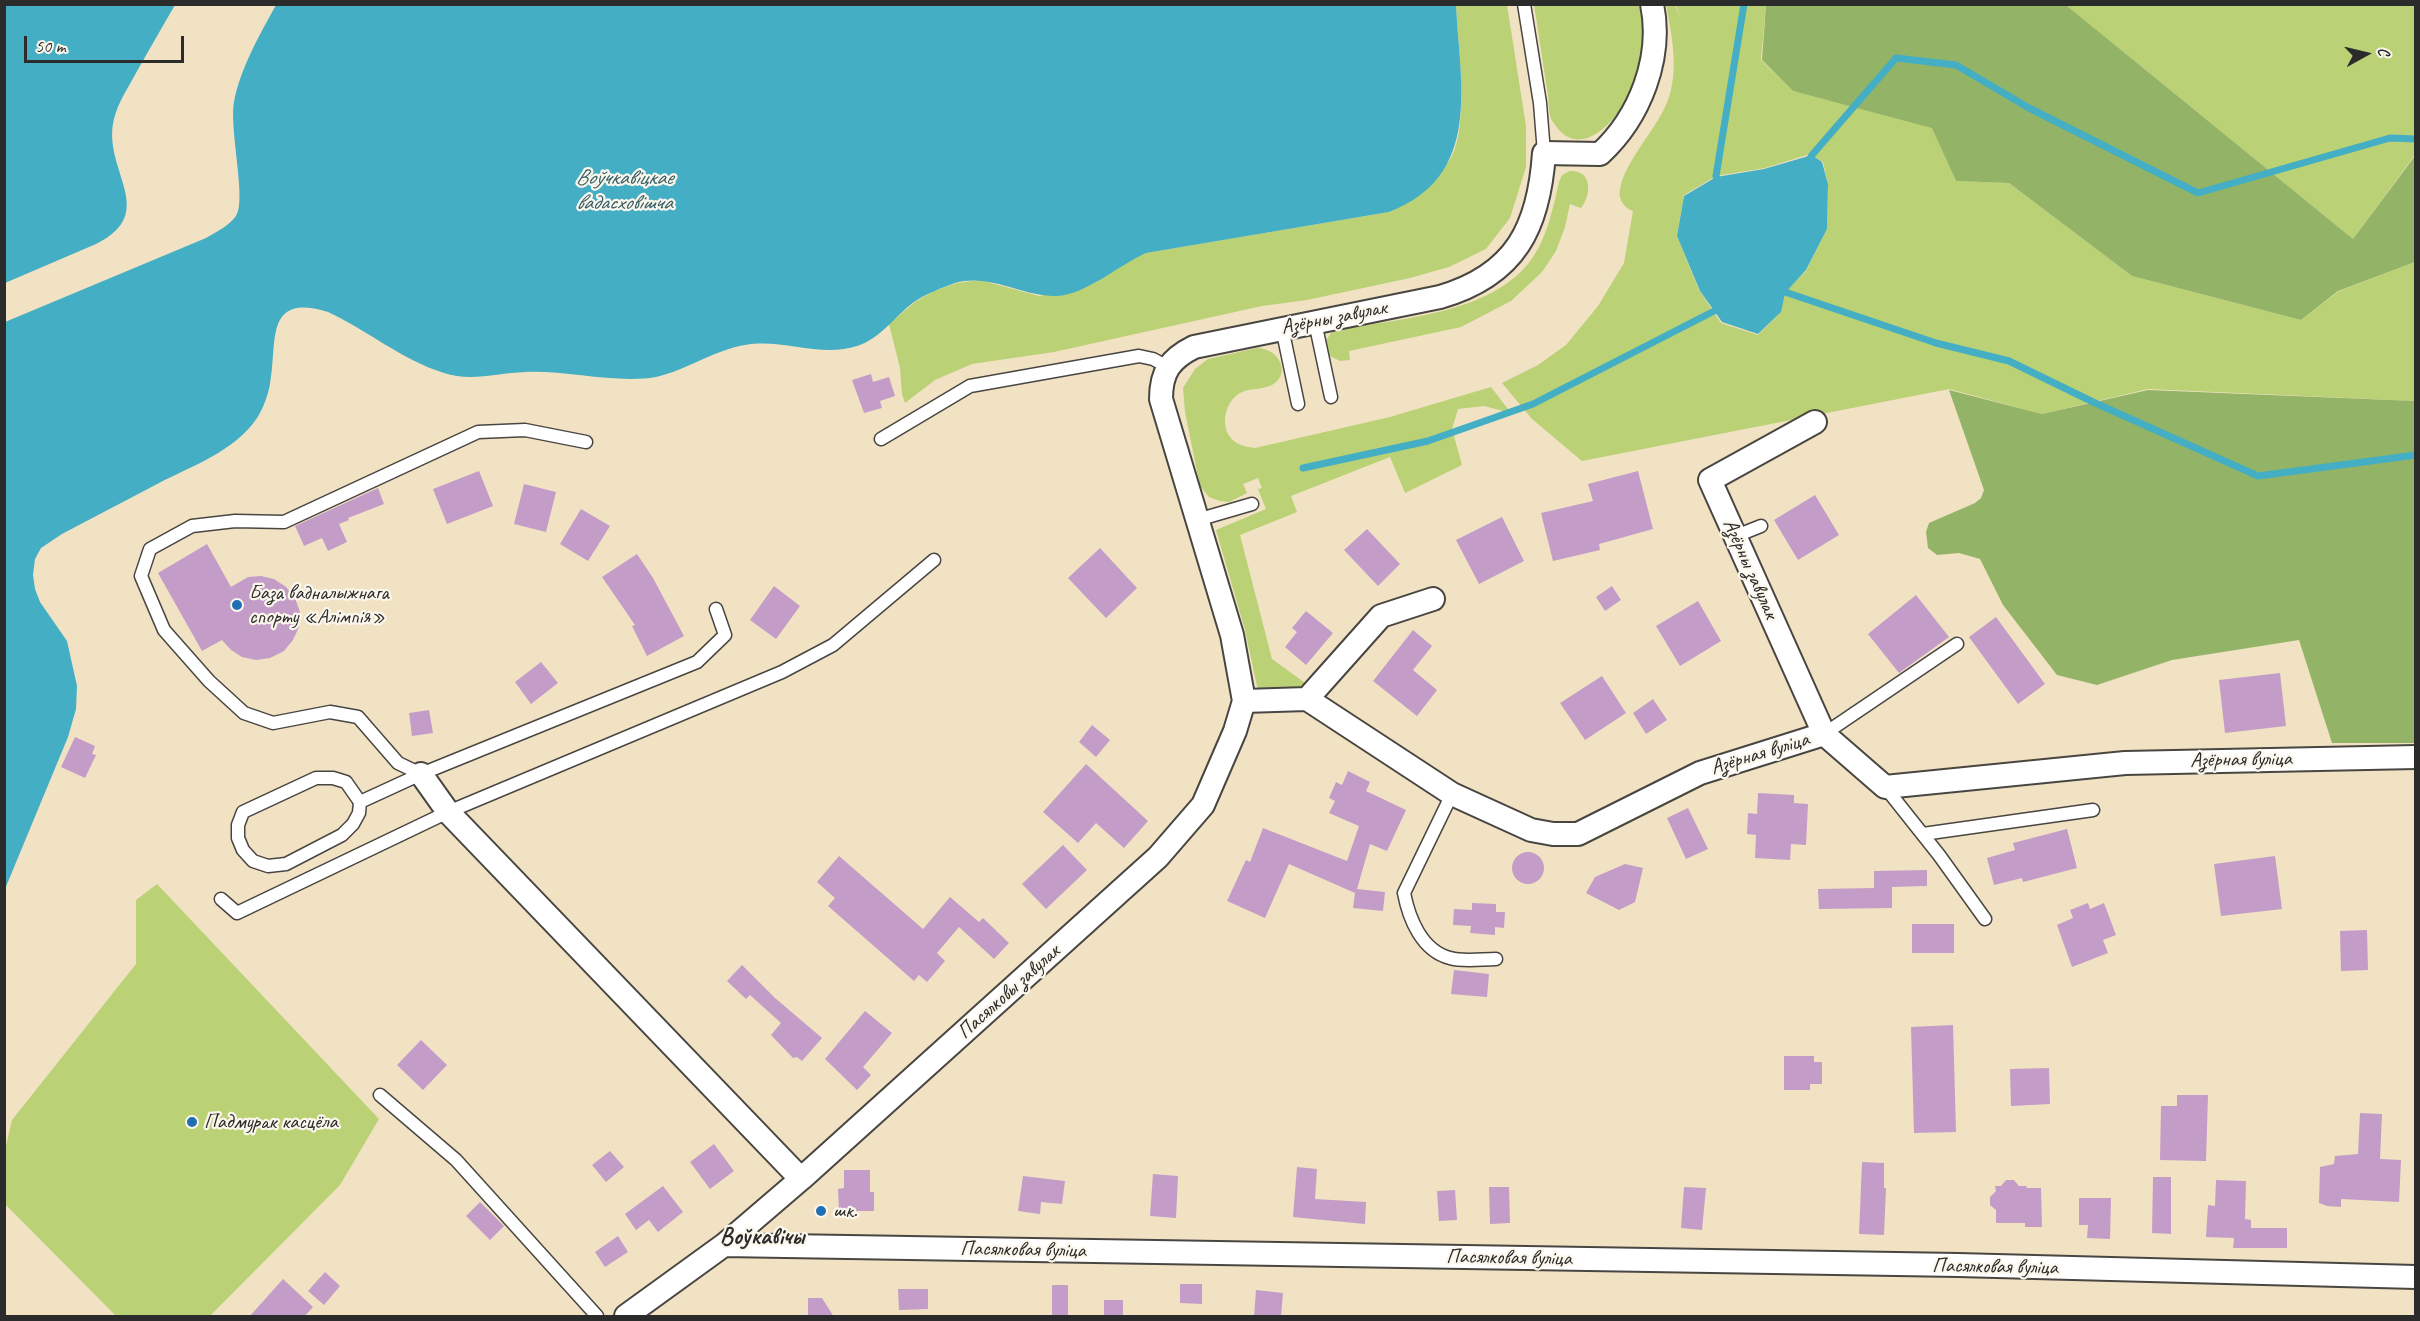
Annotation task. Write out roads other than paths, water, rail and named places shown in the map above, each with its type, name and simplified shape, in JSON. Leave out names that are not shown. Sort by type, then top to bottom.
[{"type":"street","points":[[1544,153],[1600,154],[1615,140],[1635,108],[1651,67],[1655,22],[1652,4]]},
{"type":"street","name":"Азёрны завулак","points":[[1168,367],[1179,355],[1194,347],[1440,297],[1478,283],[1507,259],[1529,230],[1540,194],[1544,153]]},
{"type":"street","points":[[1168,367],[1161,384],[1161,399],[1232,635],[1244,701],[1307,699],[1381,616],[1433,599]]},
{"type":"street","name":"Азёрны завулак","points":[[1815,422],[1710,480],[1824,734]]},
{"type":"street","name":"Азёрная вуліца","points":[[1307,699],[1452,794],[1531,830],[1553,834],[1578,834],[1700,773],[1824,734],[1885,787],[2125,763],[2415,758]]},
{"type":"street","name":"Пасялковы завулак","points":[[724,1245],[801,1179],[1158,858],[1203,805],[1235,731],[1244,701]]},
{"type":"street","points":[[422,774],[448,812],[801,1179]]},
{"type":"street","points":[[626,1317],[724,1245]]},
{"type":"street","name":"Пасялковая вуліца","points":[[724,1245],[1934,1265],[2415,1277]]},
{"type":"lane","points":[[1524,4],[1540,103],[1544,153]]},
{"type":"lane","points":[[1315,322],[1331,397]]},
{"type":"lane","points":[[1282,328],[1298,404]]},
{"type":"lane","points":[[881,439],[970,386],[1139,357],[1153,359],[1168,367]]},
{"type":"lane","points":[[422,774],[398,763],[358,717],[330,712],[273,723],[244,713],[209,681],[164,630],[141,576],[150,549],[192,526],[236,521],[284,522],[478,432],[525,430],[586,442]]},
{"type":"lane","points":[[1197,520],[1252,504]]},
{"type":"lane","points":[[1736,536],[1761,526]]},
{"type":"lane","points":[[221,899],[237,913],[448,812],[782,672],[833,645],[934,560]]},
{"type":"lane","points":[[360,802],[422,774],[697,662],[726,635],[716,609]]},
{"type":"lane","points":[[1824,734],[1957,644]]},
{"type":"lane","points":[[316,778],[333,778],[346,782],[360,802],[359,813],[353,824],[342,835],[286,864],[268,866],[253,861],[243,850],[238,838],[237,825],[243,813],[316,778]]},
{"type":"lane","points":[[1885,787],[1923,834],[1985,919]]},
{"type":"lane","points":[[1452,794],[1404,893],[1407,910],[1424,941],[1437,953],[1452,959],[1497,959]]},
{"type":"lane","points":[[1923,834],[2093,810]]},
{"type":"lane","points":[[380,1095],[456,1160],[597,1317]]},
{"type":"water","points":[[5,4],[175,5],[124,95],[114,119],[112,138],[127,204],[124,218],[115,232],[96,244],[5,283]]},
{"type":"water","name":"Воўчкавіцкае вадасховішча","points":[[276,5],[1456,5],[1461,96],[1459,125],[1453,152],[1440,176],[1419,196],[1389,212],[1146,253],[1079,291],[1057,296],[1031,293],[981,281],[955,283],[914,302],[880,333],[865,343],[843,349],[815,349],[773,344],[745,345],[722,351],[667,374],[641,379],[541,372],[464,377],[444,373],[414,361],[328,312],[307,308],[293,309],[283,315],[278,326],[268,393],[259,414],[248,430],[212,457],[62,534],[41,548],[35,559],[33,575],[40,602],[67,641],[77,686],[76,709],[68,737],[5,889],[5,322],[206,238],[233,220],[239,208],[240,195],[234,102],[246,64]]},
{"type":"water","points":[[1812,155],[1822,162],[1828,184],[1827,229],[1806,270],[1785,293],[1781,312],[1758,334],[1722,322],[1700,291],[1677,236],[1684,196],[1716,177],[1764,169]]},
{"type":"waterway","points":[[1718,186],[1716,176],[1744,4]]},
{"type":"waterway","points":[[1808,162],[1896,58],[1956,65],[2029,108],[2198,193],[2390,138],[2416,139]]},
{"type":"waterway","points":[[1778,294],[1785,292],[1936,343],[2009,361],[2093,402],[2258,476],[2416,455]]},
{"type":"waterway","points":[[1303,468],[1428,441],[1533,404],[1720,308]]},
{"type":"place","name":"База вадналыжнага спорту «Алімпія»","points":[[237,605]]},
{"type":"place","name":"Падмурак касцёла","points":[[192,1122]]},
{"type":"place","name":"шк.","points":[[821,1211]]},
{"type":"district","name":"Воўкавічы","points":[[762,1238]]}]
